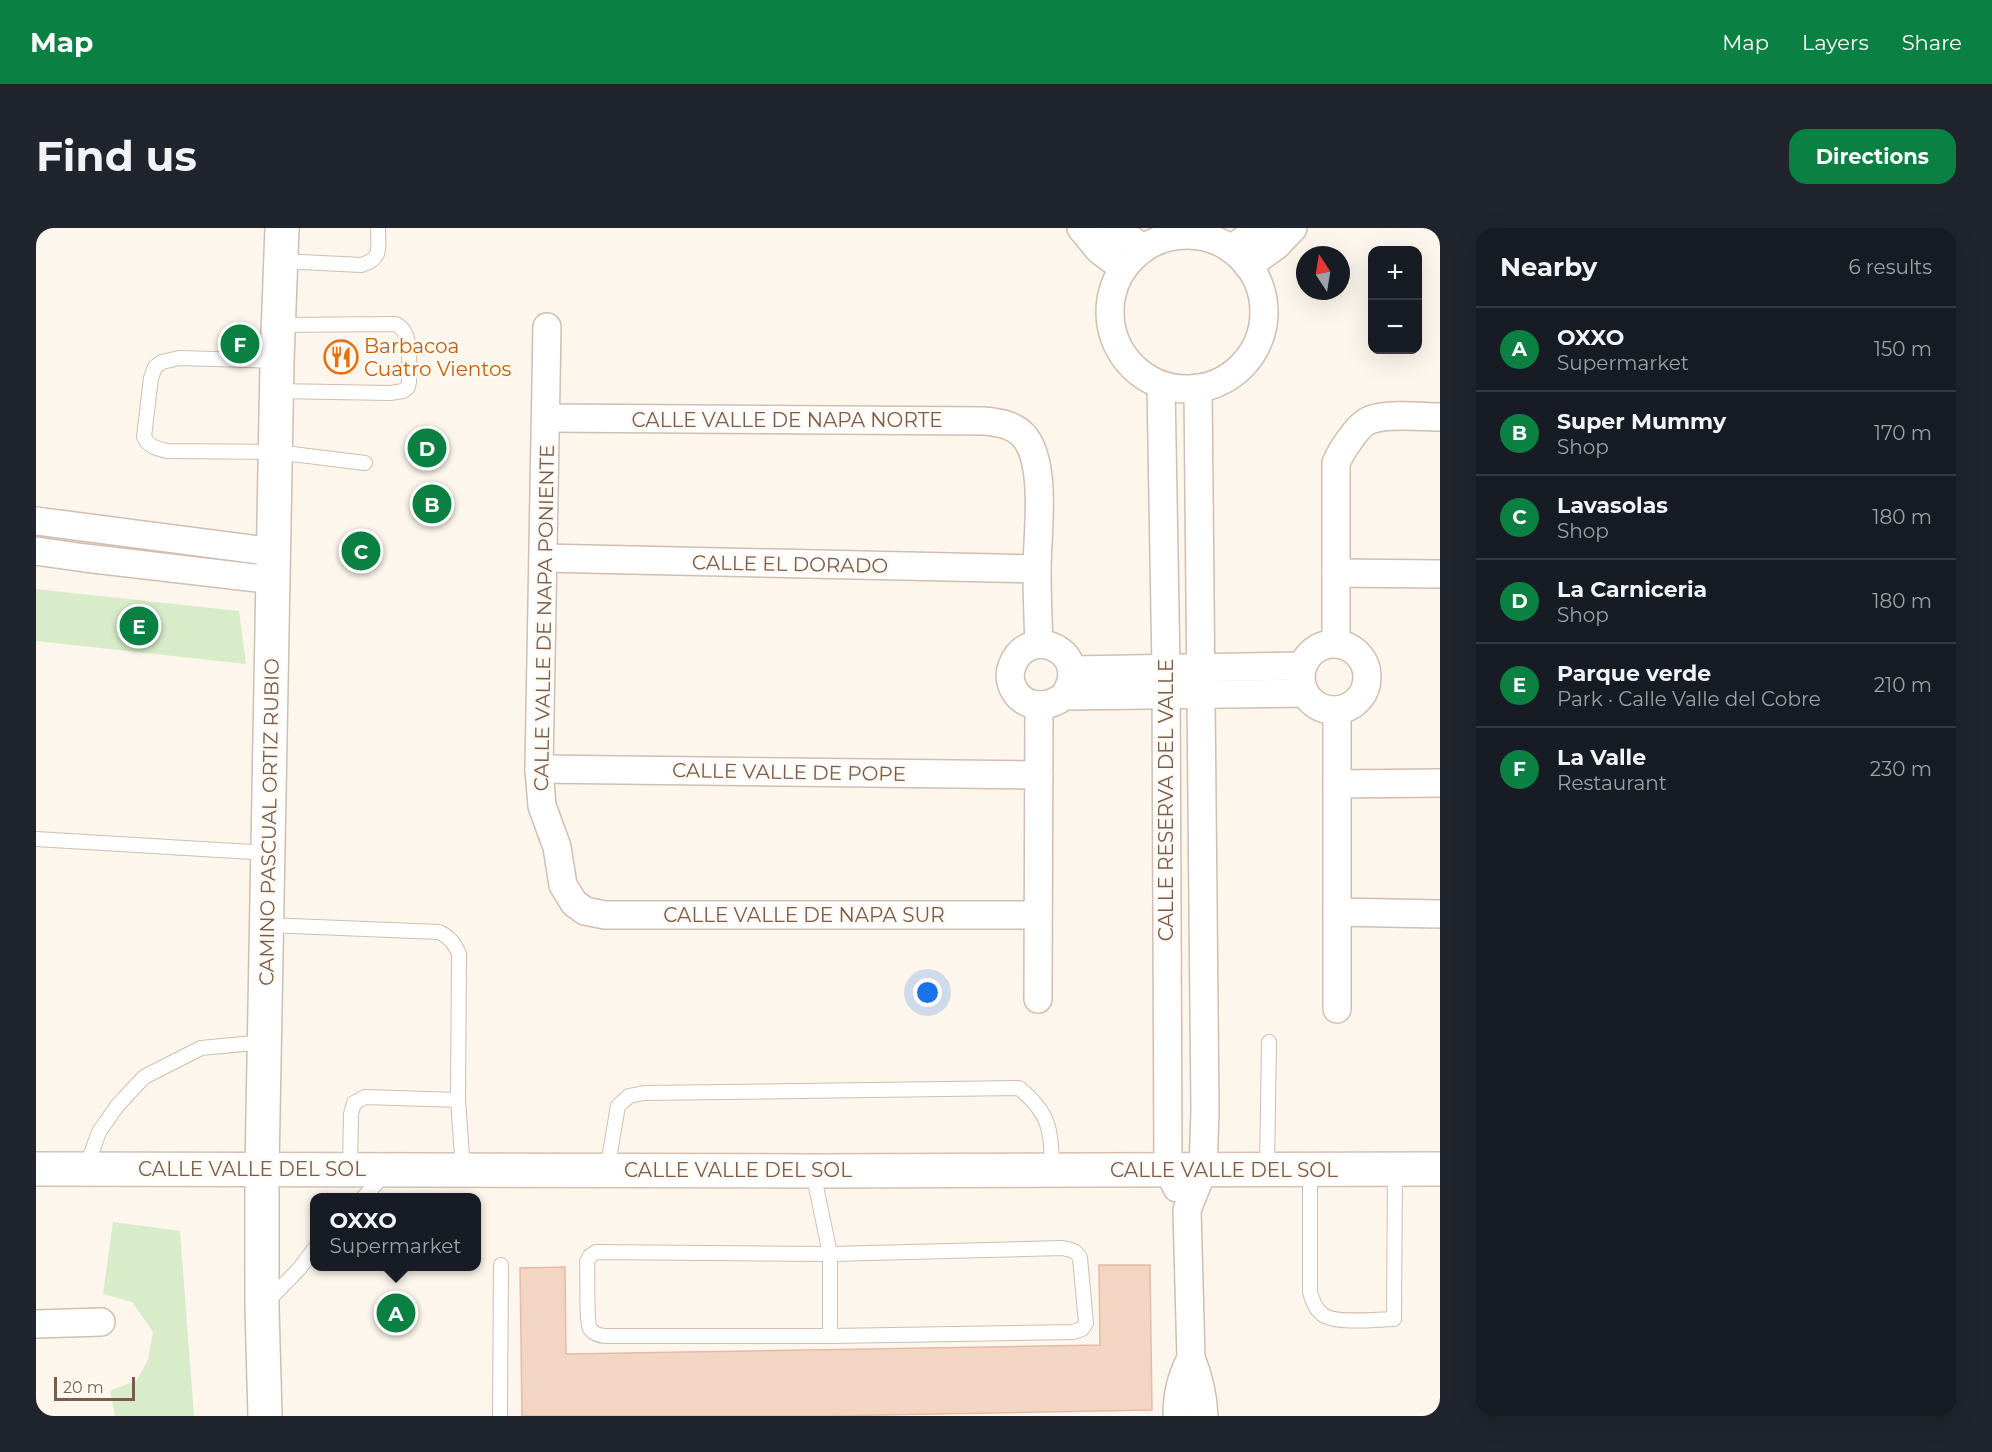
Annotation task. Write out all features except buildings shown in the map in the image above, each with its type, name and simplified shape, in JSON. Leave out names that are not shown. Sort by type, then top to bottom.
[{"type":"main road","name":"CAMINO PASCUAL ORTIZ RUBIO","points":[[265,1416],[261,1308],[262,1169],[277,376],[282,228]]},
{"type":"main road","name":"CALLE VALLE DEL SOL","points":[[36,1169],[262,1169],[356,1183],[389,1169],[813,1171],[1440,1169]]},
{"type":"street","points":[[1081,228],[1099,250],[1123,268]]},
{"type":"street","points":[[1113,228],[1144,248]]},
{"type":"street","points":[[1240,257],[1261,228]]},
{"type":"street","points":[[1240,257],[1277,245],[1293,228]]},
{"type":"street","points":[[1188,235],[1211,239],[1240,257],[1260,287],[1264,311],[1261,335],[1250,356],[1234,373],[1213,385],[1198,388],[1161,386],[1142,375],[1124,358],[1113,335],[1110,310],[1114,286],[1123,268],[1144,248],[1165,238],[1188,235]]},
{"type":"street","name":"CALLE VALLE DE NAPA PONIENTE","points":[[547,327],[539,769],[542,806],[557,847],[563,885],[574,903]]},
{"type":"street","name":"CALLE RESERVA DEL VALLE","points":[[1161,386],[1166,668],[1168,1170],[1187,1210]]},
{"type":"street","name":"CALLE RESERVA DEL VALLE","points":[[1198,388],[1205,1111],[1203,1170],[1187,1210],[1191,1358],[1201,1385],[1204,1416]]},
{"type":"street","points":[[1336,644],[1336,463],[1340,454],[1365,422],[1379,417],[1440,417]]},
{"type":"street","name":"CALLE VALLE DE NAPA NORTE","points":[[546,418],[985,421],[1007,424],[1023,435],[1034,457],[1039,485],[1037,569]]},
{"type":"street","points":[[36,521],[160,537],[273,566]]},
{"type":"street","points":[[85,558],[87,527]]},
{"type":"street","points":[[159,566],[160,537]]},
{"type":"street","points":[[36,550],[159,566],[273,566]]},
{"type":"street","name":"CALLE EL DORADO","points":[[543,558],[1037,569]]},
{"type":"street","points":[[1037,569],[1039,644]]},
{"type":"street","points":[[1336,573],[1440,574]]},
{"type":"street","points":[[1039,644],[1048,645],[1064,654],[1072,670],[1072,680],[1064,696],[1057,702],[1039,705],[1029,704],[1020,698],[1011,680],[1011,670],[1020,652],[1039,644]]},
{"type":"street","points":[[1336,644],[1347,646],[1356,652],[1367,671],[1367,682],[1356,702],[1336,710],[1316,705],[1305,693],[1301,681],[1303,666],[1314,650],[1324,645],[1336,644]]},
{"type":"street","points":[[1072,670],[1303,666]]},
{"type":"street","points":[[1064,696],[1305,693]]},
{"type":"street","points":[[1038,999],[1039,705]]},
{"type":"street","points":[[1336,710],[1337,1009]]},
{"type":"street","name":"CALLE VALLE DE POPE","points":[[539,769],[1039,775]]},
{"type":"street","points":[[1336,784],[1440,783]]},
{"type":"street","name":"CALLE VALLE DE NAPA SUR","points":[[574,903],[585,911],[605,915],[1038,915]]},
{"type":"street","points":[[1337,912],[1440,914]]},
{"type":"street","points":[[36,1324],[102,1322]]},
{"type":"street","name":"CALLE RESERVA DEL VALLE","points":[[1177,1416],[1177,1394],[1182,1375],[1191,1358]]},
{"type":"lane","points":[[281,261],[361,265],[370,262],[378,253],[378,228]]},
{"type":"lane","points":[[279,325],[396,324],[402,327],[407,335],[408,387],[403,391],[390,393],[179,358],[162,362],[155,367],[151,378],[144,437],[147,443],[167,451],[276,452],[365,464]]},
{"type":"lane","points":[[36,839],[268,853]]},
{"type":"lane","points":[[267,925],[439,932],[449,936],[459,954],[458,1100],[463,1170]]},
{"type":"lane","points":[[86,1168],[99,1132],[117,1106],[144,1077],[201,1048],[265,1042]]},
{"type":"lane","points":[[1267,1170],[1269,1042]]},
{"type":"lane","points":[[607,1170],[618,1106],[629,1096],[645,1093],[1019,1088],[1035,1102],[1050,1132],[1052,1170]]},
{"type":"lane","points":[[356,1183],[351,1114],[354,1103],[365,1097],[458,1100]]},
{"type":"lane","points":[[1310,1169],[1310,1292],[1315,1308],[1326,1317],[1341,1319],[1394,1319],[1395,1170]]},
{"type":"lane","points":[[813,1171],[830,1254],[830,1336]]},
{"type":"lane","points":[[1062,1248],[1072,1250],[1080,1258],[1086,1323],[1082,1329],[1072,1332],[830,1336],[600,1336],[590,1328],[588,1323],[587,1262],[596,1252],[608,1251],[830,1254],[1062,1248]]},
{"type":"lane","points":[[261,1308],[310,1255]]},
{"type":"lane","points":[[500,1416],[501,1265]]},
{"type":"green space","points":[[36,589],[239,611],[246,664],[36,641]]},
{"type":"green space","points":[[113,1222],[180,1231],[194,1416],[115,1416],[110,1391],[137,1380],[148,1360],[153,1332],[132,1302],[103,1294]]},
{"type":"place","name":"La Valle","points":[[240,344]]},
{"type":"place","name":"Barbacoa Cuatro Vientos","points":[[341,357]]},
{"type":"place","name":"La Carniceria","points":[[427,448]]},
{"type":"place","name":"Super Mummy","points":[[432,504]]},
{"type":"place","name":"Lavasolas","points":[[361,551]]},
{"type":"place","name":"Parque verde","points":[[139,626]]},
{"type":"place","name":"OXXO","points":[[396,1313]]}]
